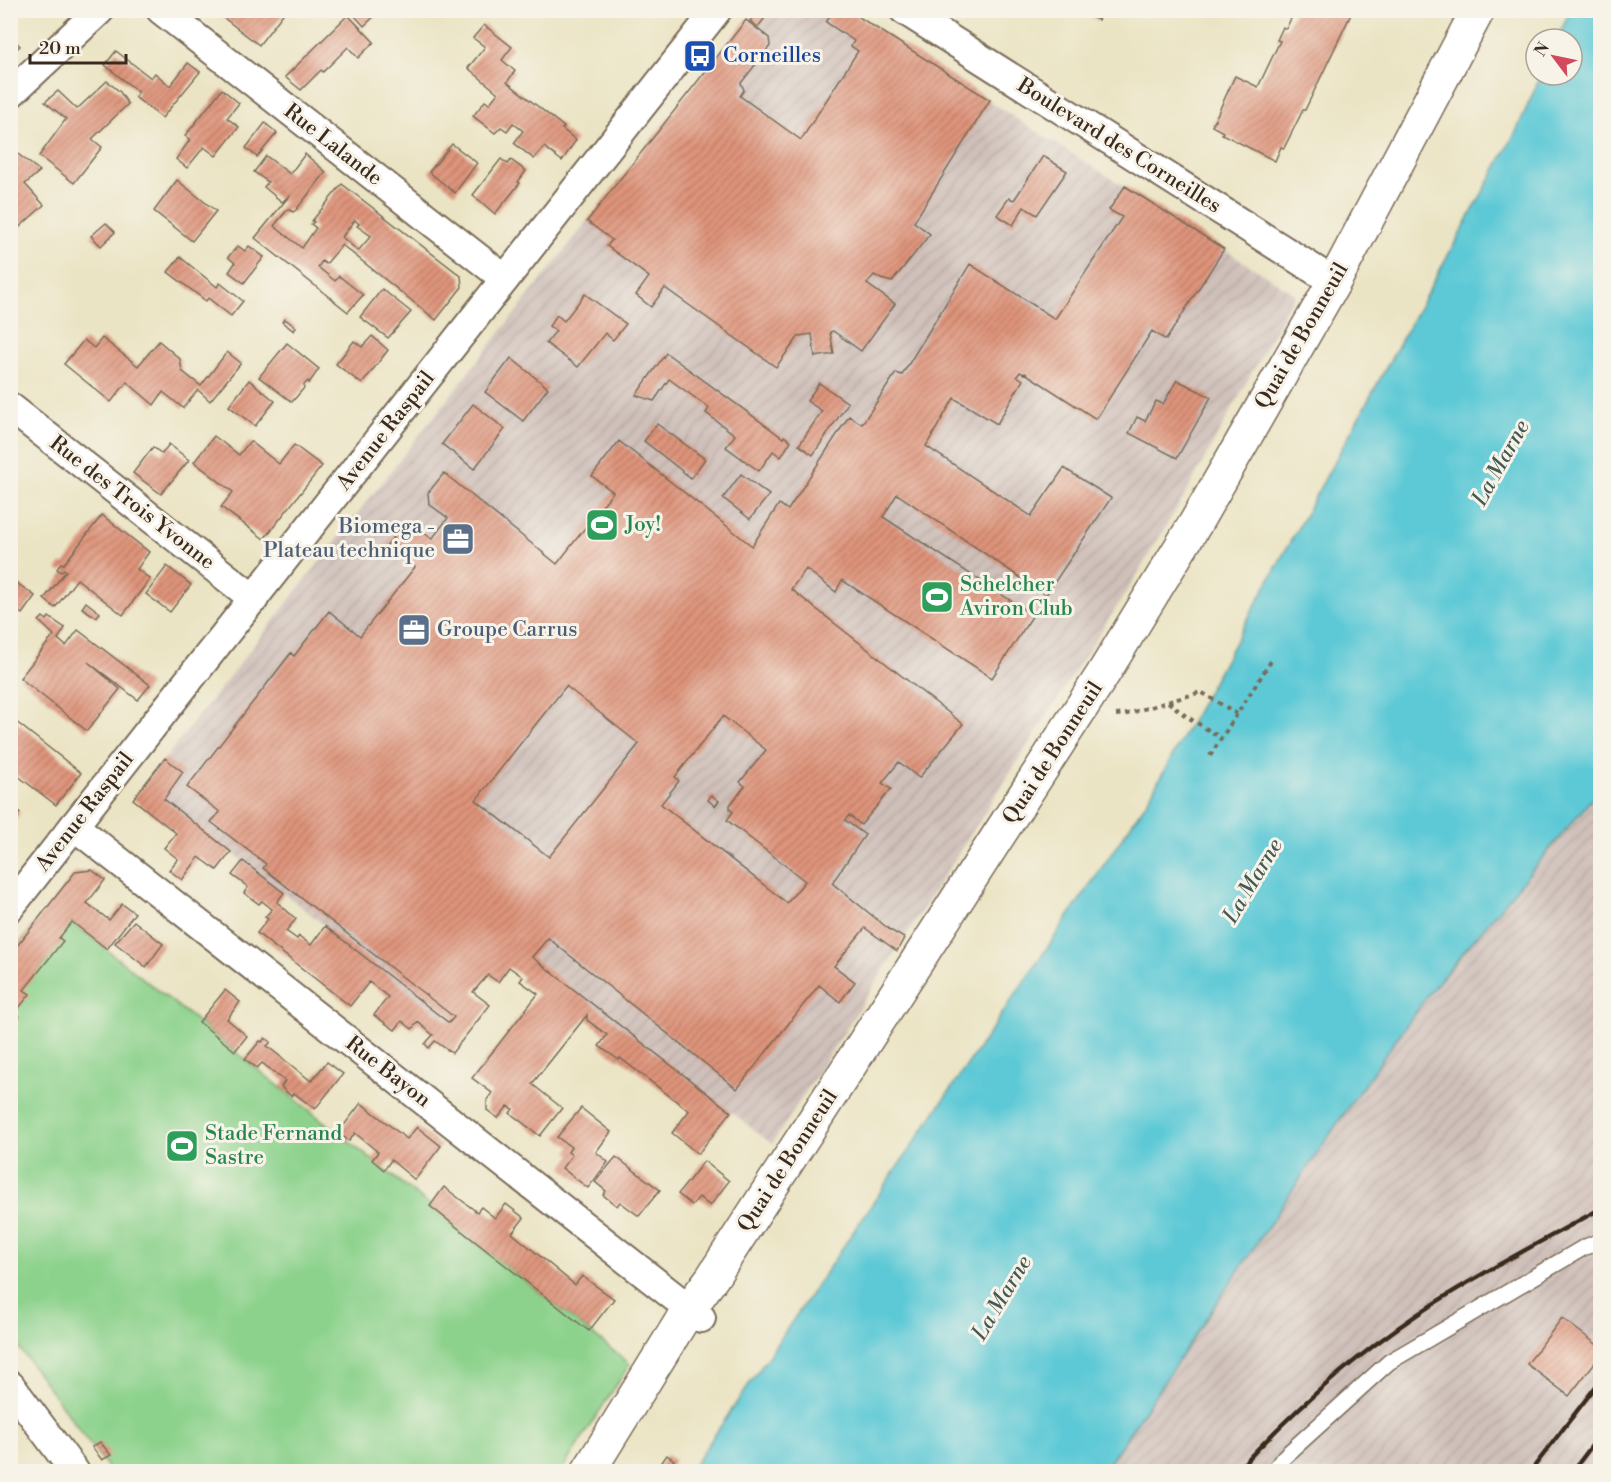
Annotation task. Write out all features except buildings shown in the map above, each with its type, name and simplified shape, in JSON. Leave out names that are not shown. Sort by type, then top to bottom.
[{"type":"street","points":[[10,94],[100,10]]},
{"type":"street","name":"Rue Lalande","points":[[161,10],[506,279]]},
{"type":"street","name":"Avenue Raspail","points":[[10,908],[717,10]]},
{"type":"street","name":"Boulevard des Corneilles","points":[[904,10],[1334,282]]},
{"type":"street","name":"Quai de Bonneuil","points":[[588,1472],[695,1313],[712,1278],[1103,675],[1195,525],[1334,282],[1478,10]]},
{"type":"street","name":"Rue des Trois Yvonne","points":[[10,407],[254,599]]},
{"type":"street","name":"Rue Bayon","points":[[74,826],[695,1313]]},
{"type":"street","points":[[10,1385],[75,1472]]},
{"type":"lane","points":[[1273,1472],[1284,1457],[1389,1362],[1600,1240]]},
{"type":"path","points":[[1210,756],[1273,658]]},
{"type":"path","points":[[1110,715],[1126,714],[1201,692],[1237,714]]},
{"type":"path","points":[[1168,702],[1185,716],[1221,738]]},
{"type":"shaded area","points":[[753,11],[845,11],[1295,294],[1183,498],[1128,589],[772,1144],[513,942],[449,1023],[145,784]]},
{"type":"shaded area","points":[[1600,789],[1600,1471],[1104,1472],[1351,1103],[1430,992]]},
{"type":"green space","name":"Stade Fernand Sastre","points":[[50,905],[630,1364],[561,1471],[110,1471],[11,1337],[10,955]]},
{"type":"water","name":"La Marne","points":[[1570,11],[1600,11],[1600,789],[1430,992],[1351,1103],[1104,1471],[690,1471],[1148,800],[1516,132],[1536,87],[1584,87],[1584,27],[1563,27]]},
{"type":"railway","points":[[1236,1472],[1322,1387],[1393,1331],[1462,1286],[1600,1209]]},
{"type":"railway","points":[[1530,1472],[1600,1381]]},
{"type":"railway","points":[[1572,1472],[1600,1435]]},
{"type":"place","name":"Corneilles","points":[[700,56]]},
{"type":"place","name":"Joy!","points":[[602,525]]},
{"type":"place","name":"Biomega - Plateau technique","points":[[458,539]]},
{"type":"place","name":"Schelcher Aviron Club","points":[[937,597]]},
{"type":"place","name":"Groupe Carrus","points":[[414,630]]},
{"type":"place","name":"Stade Fernand Sastre","points":[[182,1146]]}]
